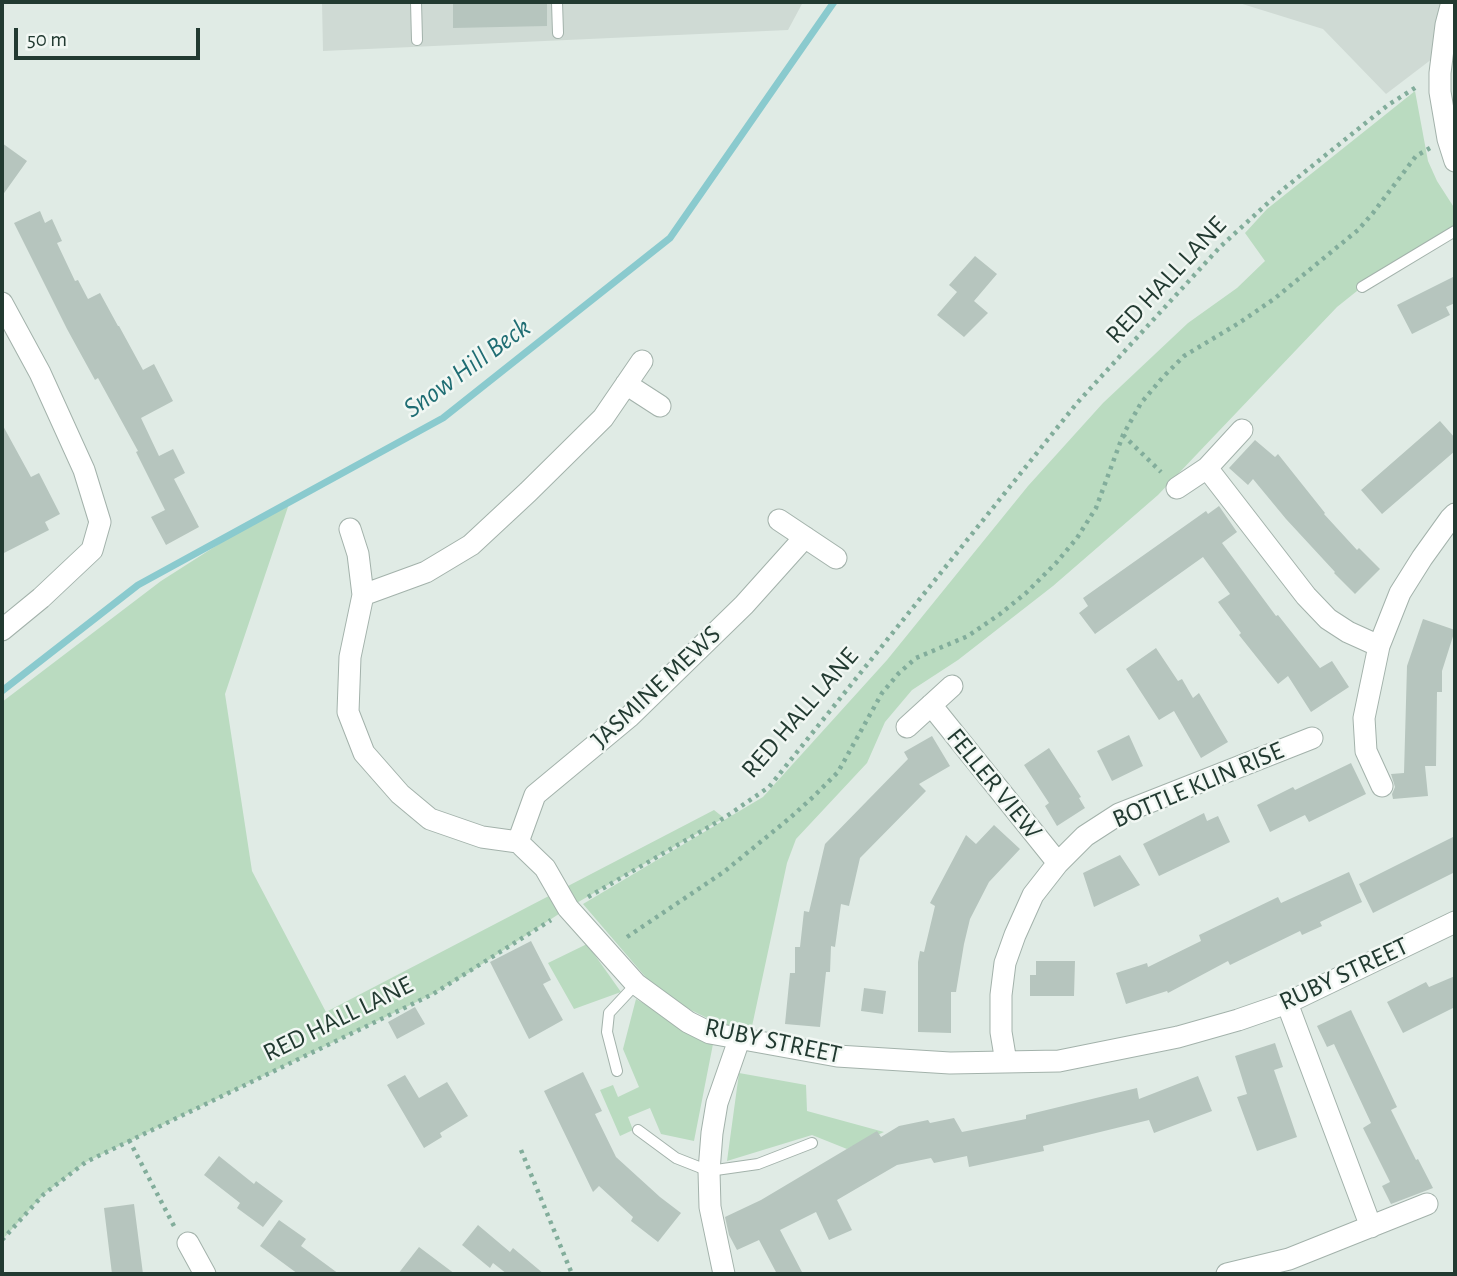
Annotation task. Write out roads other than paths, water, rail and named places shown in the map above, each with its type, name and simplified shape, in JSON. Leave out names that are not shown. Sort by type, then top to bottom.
[{"type":"street","points":[[1452,2],[1446,25],[1440,92],[1448,139],[1455,161]]},
{"type":"street","points":[[2,303],[40,373],[84,470],[100,522],[93,550],[41,598],[2,629]]},
{"type":"street","points":[[363,595],[426,572],[471,545],[603,418],[642,360]]},
{"type":"street","points":[[626,384],[660,405]]},
{"type":"street","points":[[1177,488],[1207,468],[1242,430]]},
{"type":"street","points":[[1207,468],[1306,596],[1328,619],[1348,632],[1379,646]]},
{"type":"street","points":[[1382,786],[1366,751],[1364,718],[1379,646],[1400,593],[1455,514]]},
{"type":"street","points":[[779,520],[836,558]]},
{"type":"street","points":[[350,529],[358,554],[363,595],[350,657],[348,712],[364,753],[400,794],[430,820],[482,837],[518,842]]},
{"type":"street","name":"JASMINE MEWS","points":[[518,842],[535,795],[629,717],[744,605],[805,537]]},
{"type":"street","name":"FELLER VIEW","points":[[907,727],[952,686]]},
{"type":"street","name":"FELLER VIEW","points":[[931,705],[1058,863]]},
{"type":"street","name":"BOTTLE KLIN RISE","points":[[1006,1062],[1001,1032],[1001,995],[1005,964],[1033,895],[1058,863],[1085,836],[1119,814],[1312,738]]},
{"type":"street","name":"RUBY STREET","points":[[518,842],[544,868],[568,908],[636,984],[688,1022],[710,1033],[739,1040],[837,1056],[950,1063],[1059,1060],[1166,1039],[1238,1020],[1287,1003],[1455,922]]},
{"type":"street","points":[[1287,1003],[1371,1227]]},
{"type":"street","points":[[724,1274],[710,1207],[709,1171],[717,1103],[739,1040]]},
{"type":"street","points":[[1227,1274],[1289,1259],[1427,1204]]},
{"type":"street","points":[[188,1243],[205,1274]]},
{"type":"lane","points":[[416,2],[417,40]]},
{"type":"lane","points":[[557,2],[558,33]]},
{"type":"lane","points":[[1362,286],[1455,231]]},
{"type":"lane","points":[[617,1071],[607,1032],[609,1013],[636,984]]},
{"type":"lane","points":[[638,1130],[676,1158],[709,1171],[758,1164],[812,1143]]},
{"type":"waterway","name":"Snow Hill Beck","points":[[2,691],[138,585],[443,418],[670,238],[834,2]]}]
